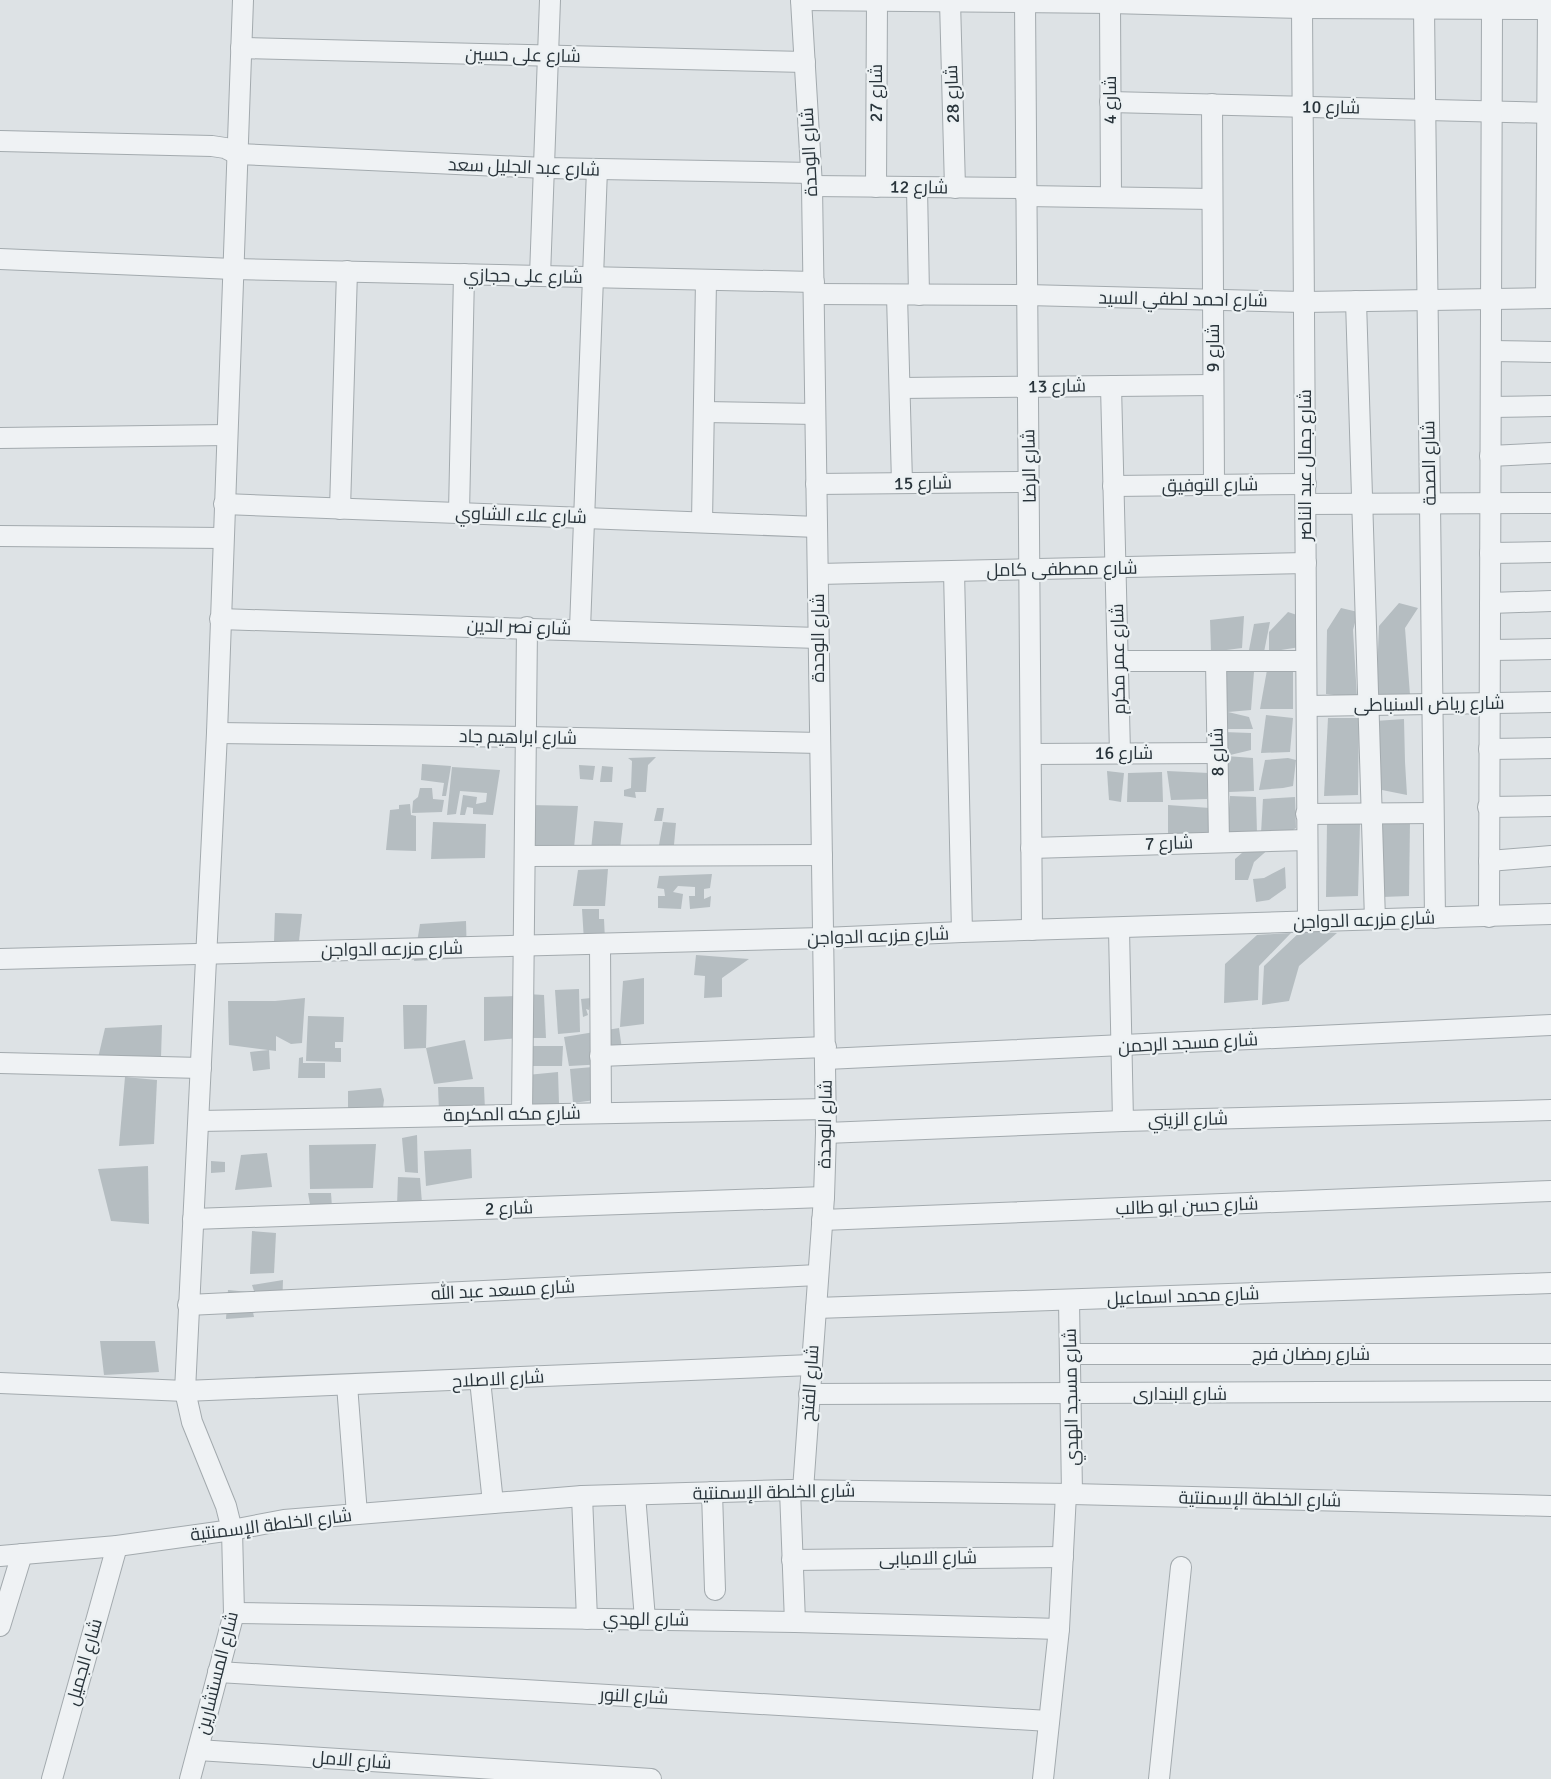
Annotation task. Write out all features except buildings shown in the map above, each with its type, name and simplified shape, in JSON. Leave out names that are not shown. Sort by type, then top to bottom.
[{"type":"street","name":"شارع المستشارين","points":[[190,1779],[234,1613],[232,1530],[226,1506],[192,1422],[185,1391],[217,734],[243,0]]},
{"type":"street","points":[[540,276],[550,0]]},
{"type":"street","points":[[801,0],[1110,3],[1302,8],[1550,9],[1549,298]]},
{"type":"street","name":"شارع الوحدة","points":[[801,0],[811,179],[814,288],[826,1053],[824,1197],[818,1275]]},
{"type":"street","name":"شارع 27","points":[[876,187],[877,0]]},
{"type":"street","name":"شارع 28","points":[[950,1],[955,188]]},
{"type":"street","name":"شارع الرضا","points":[[1025,2],[1032,930]]},
{"type":"street","name":"شارع 4","points":[[1110,3],[1111,197]]},
{"type":"street","name":"شارع جمال عبد الناصر","points":[[1302,8],[1308,922]]},
{"type":"street","name":"شارع الصحة","points":[[1424,9],[1435,918]]},
{"type":"street","points":[[1489,917],[1492,9]]},
{"type":"street","name":"شارع على حسين","points":[[241,48],[805,62]]},
{"type":"street","name":"شارع 10","points":[[1110,102],[1550,113]]},
{"type":"street","name":"شارع 9","points":[[1212,104],[1214,484]]},
{"type":"street","name":"شارع عبد الجليل سعد","points":[[0,141],[212,146],[225,148],[237,154],[811,179]]},
{"type":"street","points":[[580,629],[597,170]]},
{"type":"street","name":"شارع 12","points":[[811,179],[876,187],[955,188],[1111,197],[1212,199]]},
{"type":"street","points":[[916,187],[919,295]]},
{"type":"street","name":"شارع على حجازي","points":[[0,259],[233,269],[706,280],[814,288]]},
{"type":"street","points":[[340,509],[347,272]]},
{"type":"street","points":[[459,513],[464,274]]},
{"type":"street","points":[[702,522],[706,280]]},
{"type":"street","name":"شارع احمد لطفي السيد","points":[[814,288],[897,295],[1027,295],[1304,302],[1549,298]]},
{"type":"street","points":[[897,295],[902,483]]},
{"type":"street","points":[[1356,301],[1375,920]]},
{"type":"street","points":[[1491,351],[1551,352]]},
{"type":"street","name":"شارع 13","points":[[900,388],[1213,385]]},
{"type":"street","name":"شارع عمر مكرم","points":[[1111,386],[1120,753]]},
{"type":"street","points":[[1491,407],[1551,406]]},
{"type":"street","points":[[704,412],[815,414]]},
{"type":"street","points":[[0,438],[227,435]]},
{"type":"street","points":[[1490,456],[1551,453]]},
{"type":"street","name":"شارع 15","points":[[816,484],[1029,482]]},
{"type":"street","name":"شارع التوفيق","points":[[1113,486],[1306,484]]},
{"type":"street","points":[[1306,504],[1551,503]]},
{"type":"street","name":"شارع علاء الشاوي","points":[[224,504],[817,527]]},
{"type":"street","points":[[0,536],[223,538]]},
{"type":"street","points":[[1490,554],[1551,552]]},
{"type":"street","name":"شارع مصطفى كامل","points":[[818,574],[1306,563]]},
{"type":"street","points":[[954,571],[962,932]]},
{"type":"street","points":[[1490,603],[1551,601]]},
{"type":"street","name":"شارع نصر الدين","points":[[220,619],[818,638]]},
{"type":"street","points":[[522,1114],[527,627]]},
{"type":"street","points":[[1490,650],[1551,649]]},
{"type":"street","name":"شارع 8","points":[[1216,661],[1219,842]]},
{"type":"street","points":[[1118,662],[1306,661]]},
{"type":"street","name":"شارع رياض السنباطى","points":[[1306,706],[1551,702]]},
{"type":"street","name":"شارع ابراهيم جاد","points":[[217,734],[820,743]]},
{"type":"street","points":[[1489,749],[1551,748]]},
{"type":"street","name":"شارع 16","points":[[1031,754],[1218,753]]},
{"type":"street","points":[[1488,807],[1551,806]]},
{"type":"street","points":[[1306,814],[1433,813]]},
{"type":"street","name":"شارع 7","points":[[1031,848],[1306,840]]},
{"type":"street","points":[[525,856],[822,855]]},
{"type":"street","points":[[1489,861],[1551,856]]},
{"type":"street","name":"شارع مزرعه الدواجن","points":[[0,959],[600,945],[1551,914]]},
{"type":"street","points":[[1119,929],[1123,1120]]},
{"type":"street","points":[[600,945],[601,1112]]},
{"type":"street","name":"شارع مسجد الرحمن","points":[[600,1056],[1121,1046],[1551,1025]]},
{"type":"street","points":[[0,1063],[201,1068]]},
{"type":"street","name":"شارع مكه المكرمة","points":[[199,1121],[826,1109]]},
{"type":"street","name":"شارع الزيني","points":[[826,1132],[1123,1120],[1551,1110]]},
{"type":"street","name":"شارع حسن ابو طالب","points":[[822,1220],[1551,1191]]},
{"type":"street","name":"شارع 2","points":[[193,1219],[824,1197]]},
{"type":"street","name":"شارع مسعد عبد الله","points":[[188,1305],[818,1275]]},
{"type":"street","name":"شارع الفتح","points":[[795,1622],[792,1560],[796,1490],[809,1394],[818,1275]]},
{"type":"street","name":"شارع محمد اسماعيل","points":[[816,1308],[1551,1283]]},
{"type":"street","name":"شارع مسجد الهدي","points":[[1069,1300],[1071,1394],[1069,1494]]},
{"type":"street","name":"شارع رمضان فرج","points":[[1070,1354],[1551,1354]]},
{"type":"street","name":"شارع الاصلاح","points":[[0,1383],[185,1391],[811,1365]]},
{"type":"street","points":[[480,1380],[493,1503]]},
{"type":"street","points":[[348,1386],[357,1514]]},
{"type":"street","name":"شارع البندارى","points":[[809,1394],[1551,1391]]},
{"type":"street","name":"شارع الخلطة الإسمنتية","points":[[0,1556],[117,1545],[232,1530],[284,1520],[582,1496],[796,1490],[1551,1506]]},
{"type":"street","points":[[712,1492],[715,1590]]},
{"type":"street","points":[[1043,1779],[1059,1629],[1069,1494]]},
{"type":"street","points":[[635,1495],[645,1619]]},
{"type":"street","points":[[582,1496],[587,1618]]},
{"type":"street","name":"شارع الجميل","points":[[52,1779],[117,1545]]},
{"type":"street","points":[[0,1626],[22,1554]]},
{"type":"street","name":"شارع الامبابى","points":[[792,1560],[1063,1557]]},
{"type":"street","points":[[1158,1779],[1181,1567]]},
{"type":"street","name":"شارع الهدي","points":[[234,1613],[645,1619],[1059,1629]]},
{"type":"street","name":"شارع النور","points":[[218,1672],[1049,1721]]},
{"type":"street","name":"شارع الامل","points":[[198,1750],[651,1779]]}]
